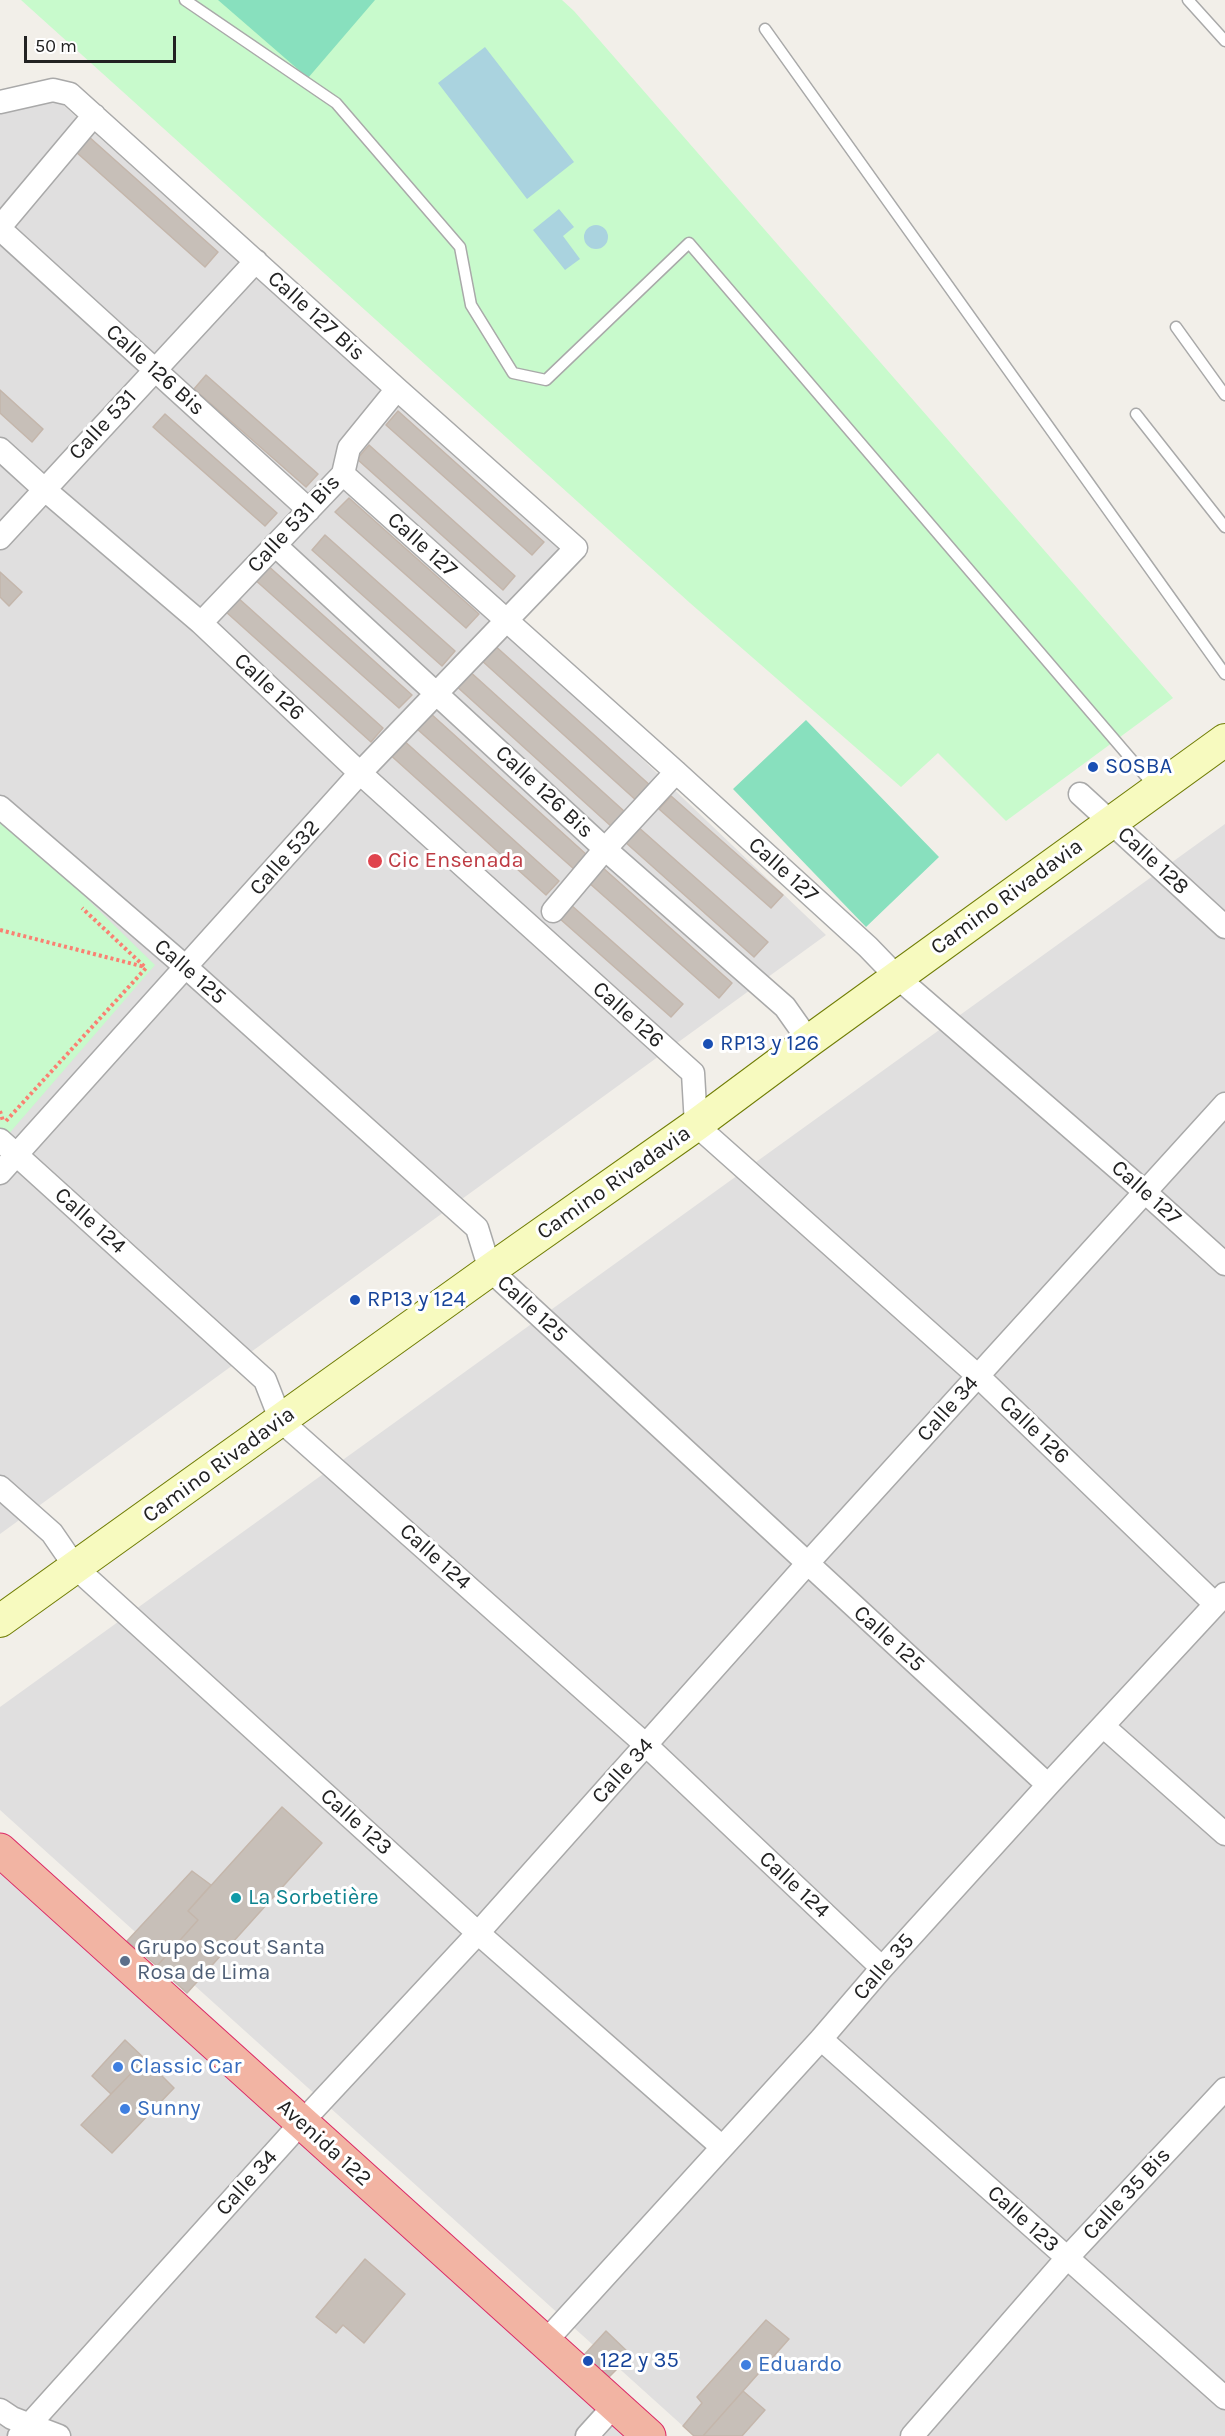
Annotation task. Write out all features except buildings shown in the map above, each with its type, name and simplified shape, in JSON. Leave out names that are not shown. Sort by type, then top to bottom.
[{"type":"highway","name":"Avenida 122","points":[[0,1850],[649,2436]]},
{"type":"main road","name":"Camino Rivadavia","points":[[0,1621],[696,1125],[1225,740]]},
{"type":"street","name":"Calle 127 Bis","points":[[0,102],[53,90],[70,94],[396,389],[576,548]]},
{"type":"street","points":[[0,228],[94,115]]},
{"type":"street","name":"Calle 126 Bis","points":[[0,228],[309,510]]},
{"type":"street","name":"Calle 531","points":[[0,538],[256,261]]},
{"type":"street","name":"Calle 531 Bis","points":[[201,623],[343,474],[349,448],[396,389]]},
{"type":"street","name":"Calle 126","points":[[0,448],[44,489],[201,623],[360,773],[693,1073],[696,1125],[978,1376],[1220,1599]]},
{"type":"street","name":"Calle 127","points":[[343,474],[676,772],[868,947],[897,977],[1225,1264]]},
{"type":"street","name":"Calle 126 Bis","points":[[275,545],[605,849],[785,1007],[809,1041]]},
{"type":"street","name":"Calle 532","points":[[0,1173],[187,968],[360,773],[576,548]]},
{"type":"street","points":[[552,911],[676,772]]},
{"type":"street","name":"Calle 128","points":[[1080,795],[1225,927]]},
{"type":"street","name":"Calle 125","points":[[0,807],[187,968],[477,1228],[490,1270],[1048,1785]]},
{"type":"street","name":"Calle 34","points":[[24,2430],[302,2122],[478,1934],[807,1564],[1225,1104]]},
{"type":"street","name":"Calle 124","points":[[0,1140],[266,1380],[281,1421],[646,1745],[882,1968]]},
{"type":"street","name":"Calle 123","points":[[0,1487],[52,1533],[76,1568],[478,1934],[722,2147]]},
{"type":"street","name":"Calle 35","points":[[545,2342],[1048,1785],[1220,1599]]},
{"type":"street","points":[[1103,1726],[1225,1834]]},
{"type":"street","name":"Calle 123","points":[[821,2039],[1225,2398]]},
{"type":"street","name":"Calle 35 Bis","points":[[912,2436],[1067,2258],[1225,2089]]},
{"type":"street","points":[[587,2436],[615,2405]]},
{"type":"street","points":[[0,2410],[24,2430],[59,2436]]},
{"type":"lane","points":[[185,0],[336,103],[460,247],[471,305],[513,373],[546,380],[689,243],[1157,789]]},
{"type":"lane","points":[[1188,0],[1225,41]]},
{"type":"lane","points":[[765,29],[1225,674]]},
{"type":"lane","points":[[1176,327],[1225,395]]},
{"type":"lane","points":[[1136,414],[1225,527]]},
{"type":"path","points":[[79,906],[146,968]]},
{"type":"path","points":[[0,930],[146,968]]},
{"type":"path","points":[[0,1120],[4,1123],[146,968],[155,965],[187,968]]},
{"type":"shaded area","points":[[53,96],[561,550],[497,620],[826,935],[0,1534],[0,108]]},
{"type":"shaded area","points":[[1225,824],[1225,2436],[694,2436],[0,1810],[0,1707]]},
{"type":"shaded area","points":[[0,1869],[629,2436],[0,2436]]},
{"type":"green space","points":[[21,0],[562,0],[1173,698],[1006,821],[938,753],[901,787],[690,603]]},
{"type":"green space","points":[[218,0],[375,0],[308,78]]},
{"type":"green space","points":[[806,720],[939,857],[866,927],[733,789]]},
{"type":"green space","points":[[0,814],[155,965],[6,1137],[0,1132]]},
{"type":"water","points":[[485,47],[574,162],[527,199],[438,83]]},
{"type":"water","points":[[559,209],[574,227],[563,236],[580,259],[565,270],[533,230]]},
{"type":"water","points":[[596,225],[601,226],[607,232],[607,242],[601,248],[596,249],[591,248],[585,242],[584,237],[585,232],[591,226]]},
{"type":"place","name":"SOSBA","points":[[1093,767]]},
{"type":"place","name":"Cic Ensenada","points":[[375,861]]},
{"type":"place","name":"RP13 y 126","points":[[708,1044]]},
{"type":"place","name":"RP13 y 124","points":[[355,1300]]},
{"type":"place","name":"La Sorbetière","points":[[236,1898]]},
{"type":"place","name":"Grupo Scout Santa Rosa de Lima","points":[[125,1961]]},
{"type":"place","name":"Classic Car","points":[[118,2067]]},
{"type":"place","name":"Sunny","points":[[125,2109]]},
{"type":"place","name":"122 y 35","points":[[588,2361]]},
{"type":"place","name":"Eduardo","points":[[746,2365]]}]
